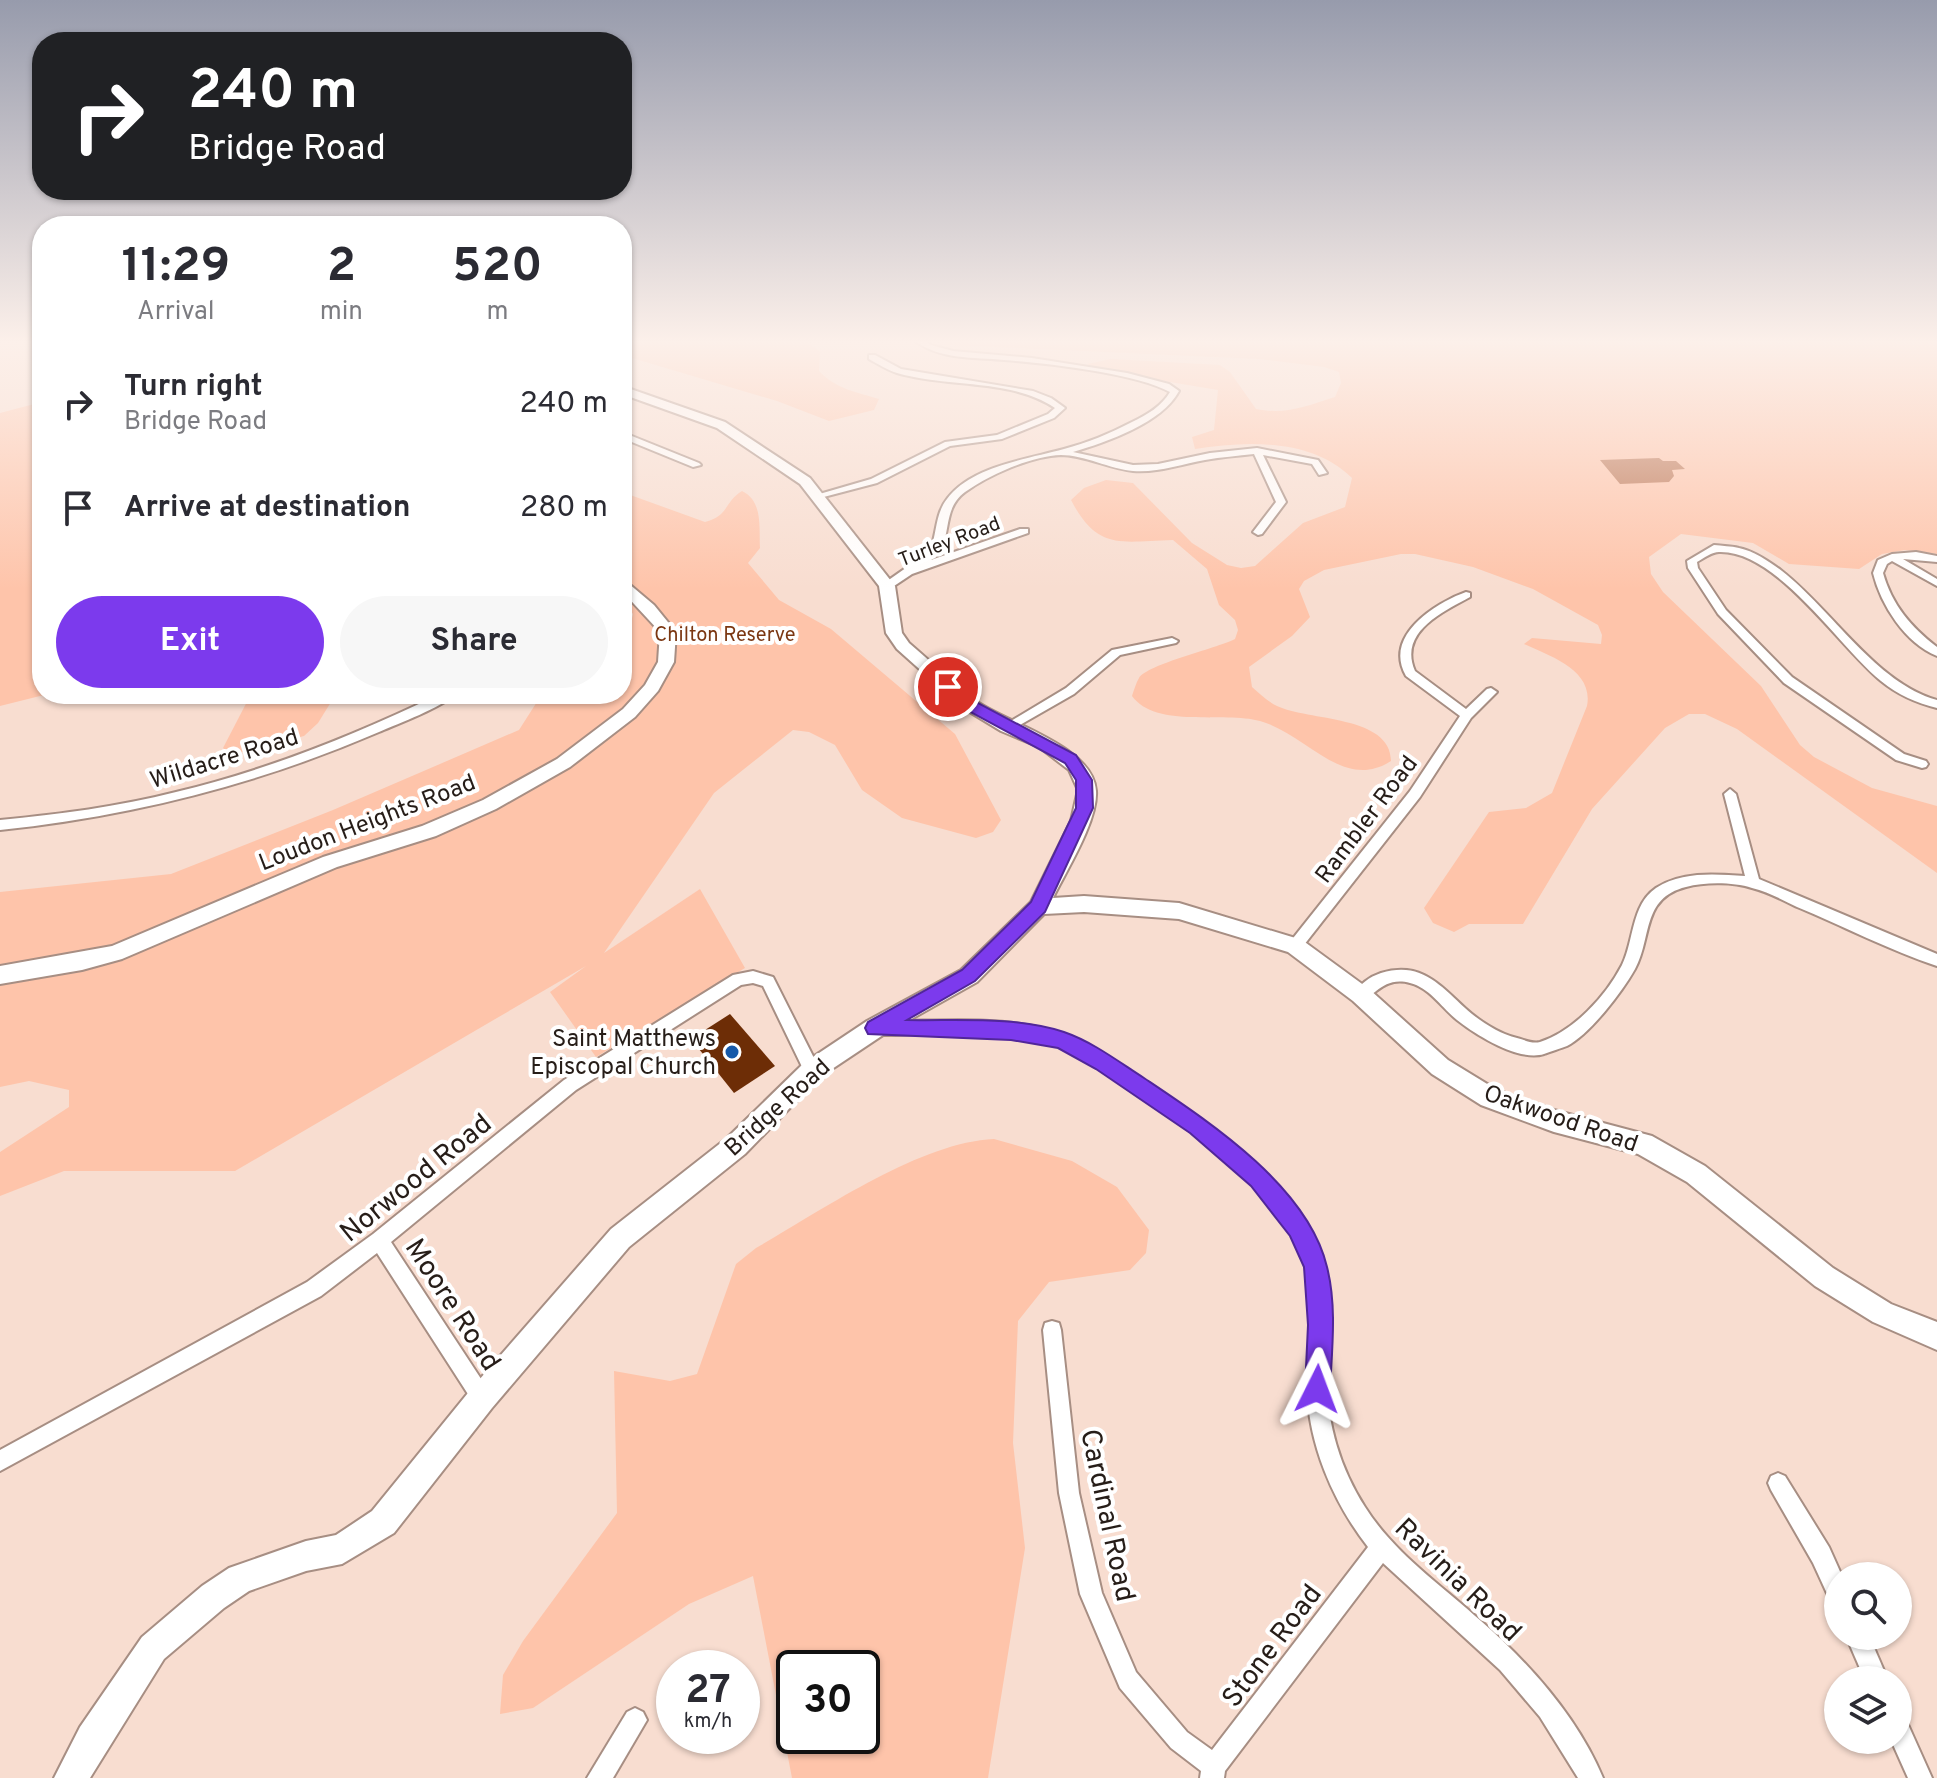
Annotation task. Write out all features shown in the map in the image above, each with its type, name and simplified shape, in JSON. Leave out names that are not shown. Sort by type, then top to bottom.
[{"type":"main road","name":"Bridge Road","points":[[71,1778],[92,1739],[153,1648],[213,1597],[240,1579],[285,1562],[342,1549],[383,1522],[482,1398],[620,1238],[736,1146],[812,1070],[875,1028],[969,976],[1039,907],[1080,821],[1087,790],[1071,759],[969,704],[903,646],[894,633],[887,586],[819,497],[805,481],[715,423]]},
{"type":"main road","name":"Loudon Heights Road","points":[[0,975],[85,961],[129,949],[332,861],[432,830],[506,795],[565,761],[612,729],[649,692],[666,662],[668,632],[632,592]]},
{"type":"main road","name":"Oakwood Road","points":[[1039,907],[1084,904],[1179,911],[1295,946],[1361,995],[1440,1067],[1489,1098],[1554,1121],[1643,1144],[1696,1174],[1824,1277],[1882,1313],[1937,1336]]},
{"type":"street","points":[[819,497],[874,481],[948,444],[999,437],[1033,423]]},
{"type":"street","points":[[908,572],[935,553],[945,508],[954,496],[1013,463],[1063,453],[1109,437],[1136,423]]},
{"type":"street","points":[[632,439],[696,465]]},
{"type":"street","points":[[1063,453],[1146,468],[1221,454],[1257,451],[1301,457],[1315,462],[1322,473]]},
{"type":"street","points":[[1257,451],[1281,502],[1258,532]]},
{"type":"street","name":"Turley Road","points":[[887,586],[908,572],[1024,531]]},
{"type":"street","points":[[1922,764],[1900,757],[1788,680],[1722,612],[1693,568],[1692,561],[1699,553],[1711,550],[1739,551],[1757,557],[1789,580],[1880,674],[1914,695],[1937,704]]},
{"type":"street","points":[[1937,559],[1906,555],[1892,557],[1882,562],[1878,573],[1881,587],[1905,624],[1937,653]]},
{"type":"street","points":[[1892,557],[1937,583]]},
{"type":"street","points":[[1466,595],[1422,622],[1403,657],[1410,673],[1467,715]]},
{"type":"street","points":[[1007,727],[1070,691],[1116,652],[1172,641]]},
{"type":"street","name":"Rambler Road","points":[[1295,946],[1415,794],[1467,715],[1491,692]]},
{"type":"street","name":"Wildacre Road","points":[[0,825],[99,815],[169,800],[298,761],[427,704]]},
{"type":"street","points":[[1730,794],[1753,882]]},
{"type":"street","points":[[1361,995],[1376,981],[1395,975],[1414,977],[1436,989],[1462,1015],[1502,1041],[1535,1050],[1564,1040],[1605,1003],[1630,965],[1644,914],[1659,893],[1683,882],[1716,879],[1753,882],[1937,960]]},
{"type":"street","name":"Norwood Road","points":[[0,1461],[314,1289],[570,1085],[738,979],[753,977],[768,981],[812,1070]]},
{"type":"street","name":"Ravinia Road","points":[[875,1028],[1011,1031],[1062,1040],[1104,1063],[1198,1126],[1259,1179],[1298,1228],[1315,1267],[1321,1325],[1317,1389],[1325,1442],[1350,1502],[1381,1548],[1495,1649],[1572,1742],[1591,1778]]},
{"type":"street","name":"Moore Road","points":[[379,1240],[482,1398]]},
{"type":"street","name":"Cardinal Road","points":[[1052,1330],[1069,1493],[1091,1594],[1128,1680],[1179,1740],[1213,1772]]},
{"type":"street","points":[[1778,1483],[1824,1562]]},
{"type":"street","name":"Stone Road","points":[[1213,1772],[1381,1548]]},
{"type":"street","points":[[599,1778],[635,1720]]},
{"type":"street","points":[[1909,1754],[1920,1778]]},
{"type":"green space","points":[[0,423],[32,423],[32,698],[0,706]]},
{"type":"green space","points":[[1215,423],[1937,423],[1937,554],[1905,550],[1882,554],[1859,569],[1789,564],[1753,543],[1681,534],[1649,557],[1651,574],[1663,592],[1761,686],[1800,745],[1814,757],[1872,788],[1937,806],[1937,873],[1737,729],[1705,714],[1689,714],[1665,728],[1592,809],[1523,924],[1469,924],[1454,932],[1433,923],[1424,908],[1489,812],[1526,808],[1552,793],[1587,706],[1584,683],[1577,674],[1557,659],[1524,644],[1532,638],[1601,644],[1598,625],[1533,589],[1473,567],[1415,554],[1401,554],[1324,570],[1304,581],[1299,589],[1310,617],[1292,636],[1249,667],[1252,687],[1270,702],[1291,711],[1363,727],[1378,735],[1387,746],[1391,761],[1374,769],[1357,770],[1325,758],[1294,737],[1260,721],[1174,716],[1143,706],[1132,696],[1139,678],[1155,667],[1235,639],[1238,630],[1235,620],[1219,605],[1207,569],[1173,540],[1125,541],[1102,536],[1081,517],[1071,500],[1084,488],[1106,480],[1133,483],[1192,543],[1227,565],[1241,568],[1255,566],[1303,523],[1345,507],[1352,478],[1336,465],[1318,455],[1278,446],[1257,444],[1195,449],[1192,437],[1214,430]]},
{"type":"green space","name":"Chilton Reserve","points":[[742,491],[754,501],[760,548],[748,563],[779,600],[831,629],[955,734],[1001,820],[993,832],[976,838],[902,818],[862,790],[835,745],[809,732],[793,730],[714,793],[604,953],[700,889],[745,968],[596,1057],[550,992],[586,966],[235,1171],[64,1171],[0,1196],[0,1152],[69,1107],[69,1090],[29,1081],[0,1087],[0,892],[171,874],[333,810],[519,730],[536,704],[632,704],[632,496],[705,522],[723,512]]},
{"type":"green space","points":[[246,704],[330,704],[318,723],[304,736],[231,755],[223,748]]},
{"type":"green space","points":[[994,1139],[1072,1161],[1117,1187],[1149,1230],[1146,1253],[1130,1270],[1049,1282],[1018,1321],[1013,1443],[1025,1548],[988,1778],[792,1778],[787,1754],[880,1754],[880,1650],[776,1650],[776,1695],[753,1576],[689,1604],[533,1708],[500,1714],[503,1675],[523,1641],[617,1513],[614,1371],[670,1381],[697,1374],[736,1264],[756,1248],[840,1198],[935,1152]]},
{"type":"shaded area","points":[[1659,458],[1676,461],[1685,469],[1672,470],[1674,476],[1669,482],[1620,484],[1600,460]]},
{"type":"building","name":"Saint Matthews Episcopal Church","points":[[730,1014],[775,1066],[734,1093],[691,1039]]},
{"type":"place","name":"Saint Matthews Episcopal Church","points":[[732,1052]]},
{"type":"route","points":[[948,687],[1007,727],[1045,743],[1071,759],[1087,790],[1085,808],[1039,907],[969,976],[875,1028],[1011,1031],[1062,1040],[1104,1063],[1198,1126],[1259,1179],[1298,1228],[1315,1267],[1321,1325],[1317,1389]]}]
